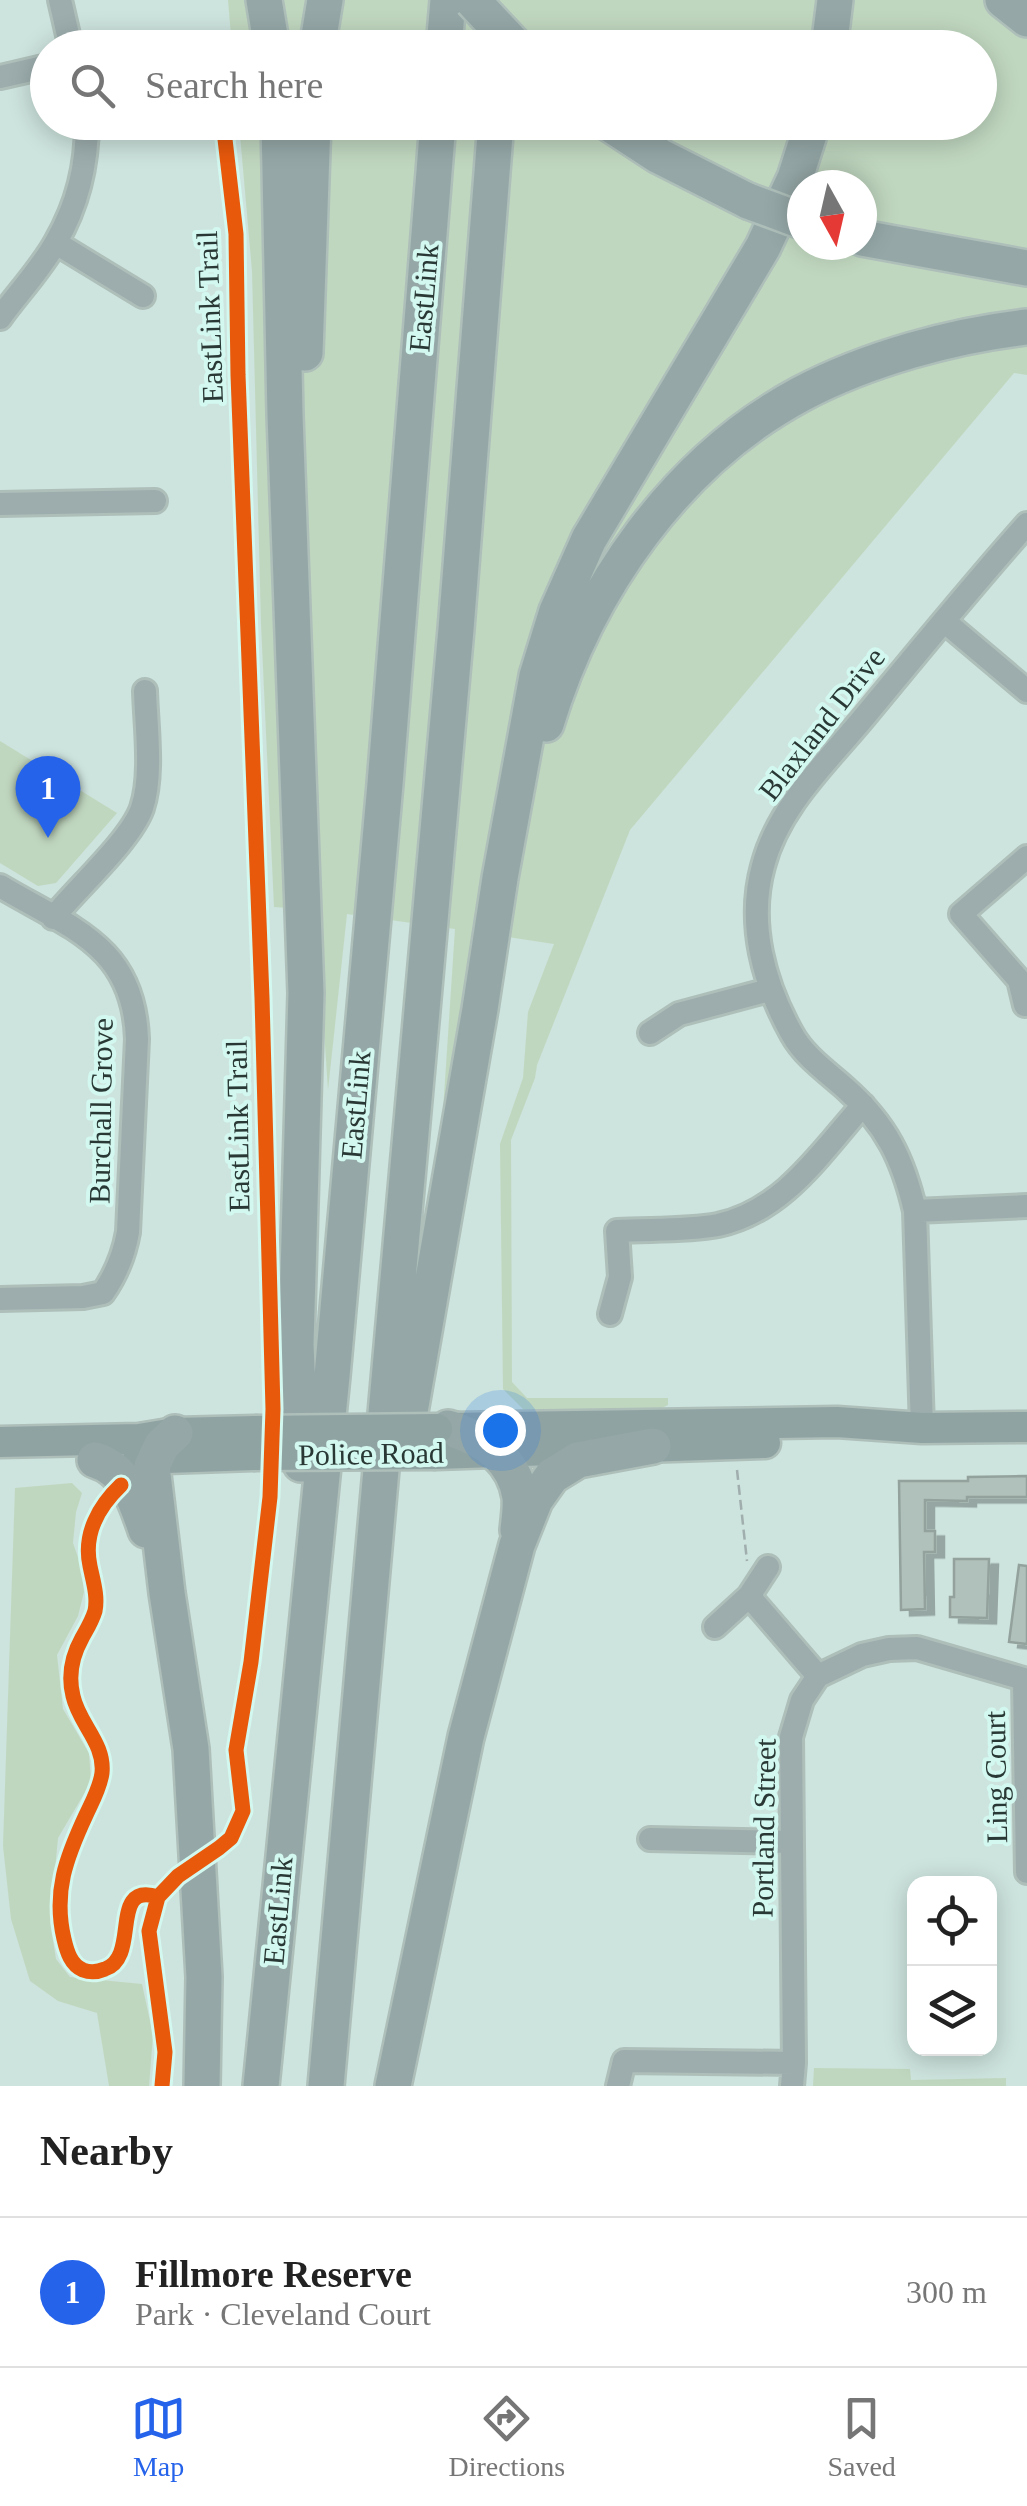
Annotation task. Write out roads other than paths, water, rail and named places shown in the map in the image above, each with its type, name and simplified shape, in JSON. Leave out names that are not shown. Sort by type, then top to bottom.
[{"type":"highway","points":[[264,0],[269,30]]},
{"type":"highway","points":[[320,30],[325,0]]},
{"type":"highway","points":[[446,30],[448,0]]},
{"type":"highway","points":[[472,0],[500,30]]},
{"type":"highway","points":[[504,30],[506,0]]},
{"type":"highway","points":[[832,30],[835,0]]},
{"type":"highway","points":[[1003,0],[1027,18]]},
{"type":"highway","points":[[279,140],[284,414],[306,993],[296,1344],[306,1620]]},
{"type":"highway","points":[[296,709],[312,140]]},
{"type":"highway","name":"EastLink","points":[[261,2086],[332,1376],[437,140]]},
{"type":"highway","name":"EastLink","points":[[326,2086],[456,630],[495,140]]},
{"type":"highway","points":[[634,140],[748,201],[787,215]]},
{"type":"highway","points":[[354,1784],[397,1490],[538,676],[558,610],[589,539],[763,248],[795,178],[807,140]]},
{"type":"highway","points":[[877,241],[1027,268]]},
{"type":"highway","points":[[500,878],[555,694],[592,611],[642,532],[701,468],[750,426],[816,387],[920,348],[982,332],[1027,328]]},
{"type":"highway","points":[[440,1437],[473,1436],[511,1468],[520,1498],[517,1546]]},
{"type":"highway","points":[[164,1446],[152,1466],[192,1767],[204,1977],[202,2086]]},
{"type":"highway","points":[[393,2086],[466,1737],[517,1546],[536,1500],[552,1476],[578,1460],[654,1446]]},
{"type":"highway","points":[[95,1460],[113,1469],[131,1489],[167,1592]]},
{"type":"main road","name":"Police Road","points":[[0,1462],[95,1460],[164,1446],[837,1422],[922,1428],[1027,1427]]},
{"type":"main road","name":"Police Road","points":[[494,1451],[836,1440],[922,1428]]},
{"type":"main road","name":"Police Road","points":[[0,1442],[140,1438],[164,1446]]},
{"type":"street","points":[[60,0],[67,30]]},
{"type":"street","points":[[0,78],[30,70]]},
{"type":"street","points":[[0,318],[56,243],[81,184],[87,140]]},
{"type":"street","points":[[56,243],[143,296]]},
{"type":"street","points":[[0,504],[155,500]]},
{"type":"street","name":"Blaxland Drive","points":[[922,1428],[915,1211],[908,1180],[886,1131],[794,1039],[770,990],[758,943],[760,880],[763,863],[786,813],[1027,524]]},
{"type":"street","points":[[944,621],[1027,691]]},
{"type":"street","points":[[53,918],[130,831],[140,813],[146,780],[144,691]]},
{"type":"street","points":[[1025,1004],[1019,980],[961,914],[1027,857]]},
{"type":"street","name":"Burchall Grove","points":[[0,886],[96,942],[125,980],[136,1015],[128,1232],[116,1274],[103,1293],[0,1299]]},
{"type":"street","points":[[650,1034],[679,1014],[770,990]]},
{"type":"street","points":[[610,1314],[620,1277],[618,1231],[696,1228],[752,1214],[788,1190],[863,1105]]},
{"type":"street","points":[[915,1211],[1027,1206]]},
{"type":"street","points":[[715,1627],[750,1595],[768,1567]]},
{"type":"street","points":[[750,1595],[818,1676],[862,1655],[917,1648],[1026,1680]]},
{"type":"street","name":"Portland Street","points":[[793,2075],[792,1738],[802,1700],[818,1676]]},
{"type":"street","name":"Ling Court","points":[[1026,1680],[1027,1872]]},
{"type":"street","points":[[650,1840],[792,1842]]},
{"type":"street","points":[[618,2086],[624,2061],[793,2075]]},
{"type":"place","name":"Fillmore Reserve","points":[[48,838]]}]
